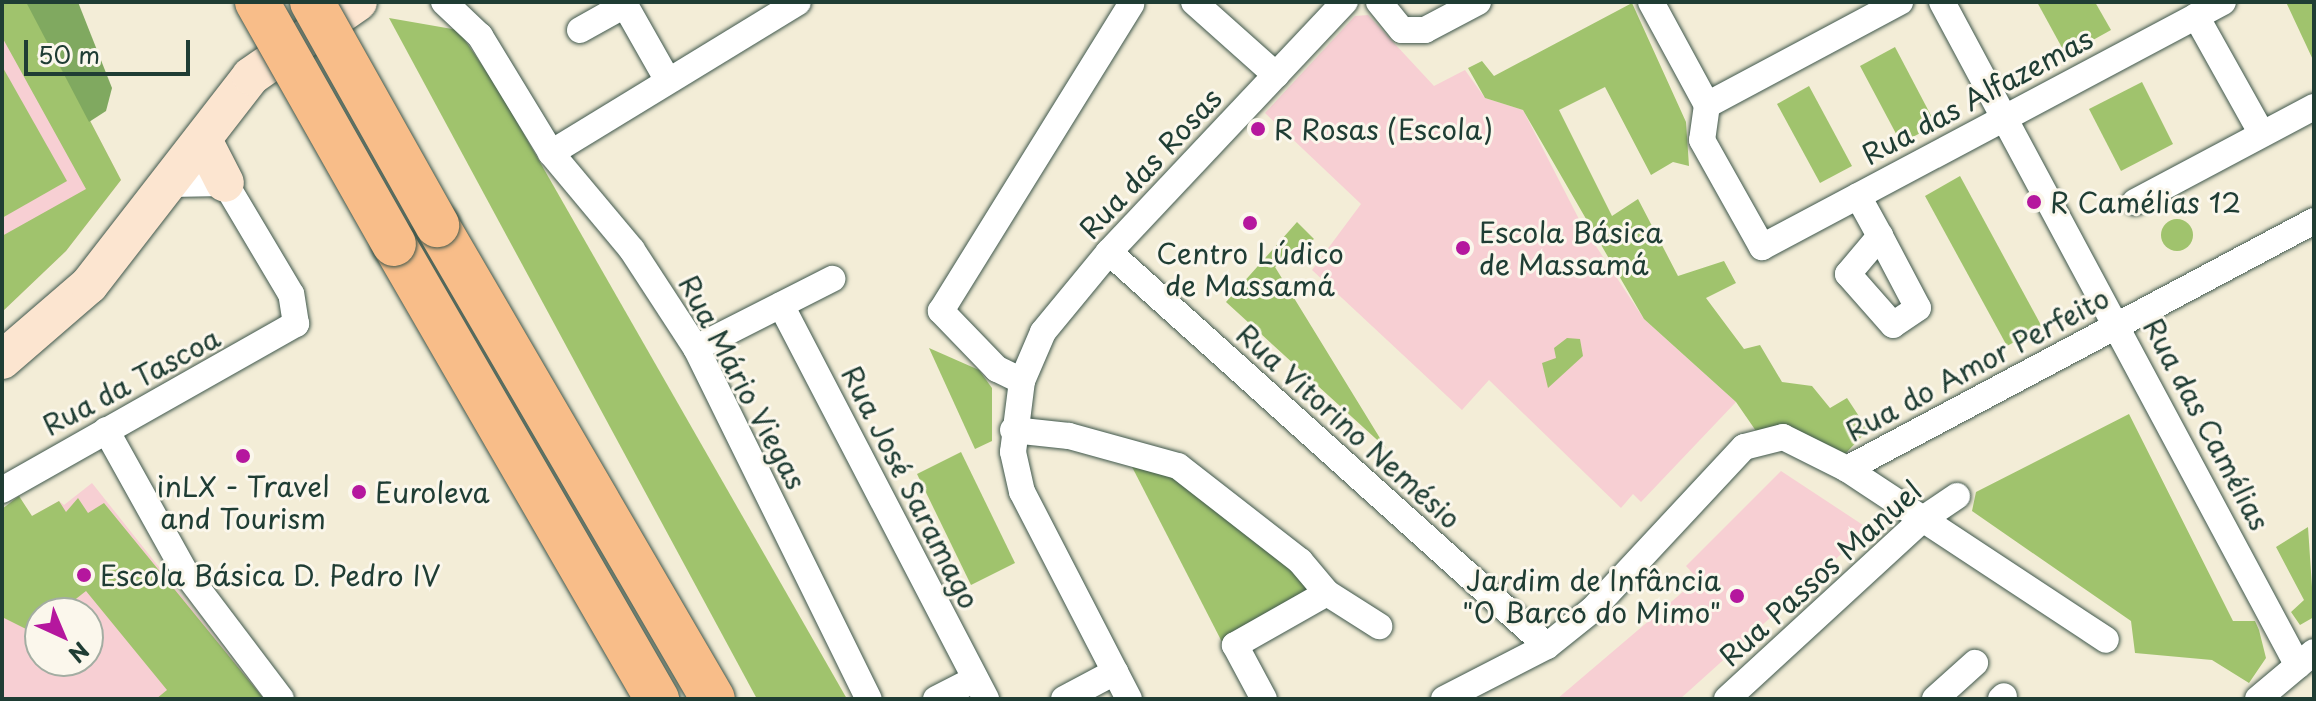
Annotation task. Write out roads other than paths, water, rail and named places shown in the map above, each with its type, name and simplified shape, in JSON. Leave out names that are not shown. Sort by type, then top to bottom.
[{"type":"highway","points":[[257,2],[657,699]]},
{"type":"highway","points":[[312,2],[437,225],[713,699]]},
{"type":"main road","points":[[2,360],[89,285],[251,76],[358,2]]},
{"type":"main road","points":[[203,140],[225,183]]},
{"type":"street","name":"Rua Mário Viegas","points":[[444,2],[480,36],[551,153],[632,250],[696,348],[869,699]]},
{"type":"street","points":[[551,153],[798,2]]},
{"type":"street","points":[[1193,2],[1276,75]]},
{"type":"street","name":"Rua das Rosas","points":[[1129,699],[1022,492],[1013,430],[1022,381],[1043,332],[1109,252],[1345,2]]},
{"type":"street","points":[[1379,2],[1402,30],[1425,30],[1474,3]]},
{"type":"street","points":[[1651,2],[1707,105],[1900,2]]},
{"type":"street","name":"Rua das Camélias","points":[[1942,2],[2306,659]]},
{"type":"street","name":"Rua das Alfazemas","points":[[1707,105],[1702,140],[1762,247],[2223,2]]},
{"type":"street","points":[[1022,381],[997,369],[941,311],[1131,4]]},
{"type":"street","points":[[580,30],[625,5],[668,81]]},
{"type":"street","points":[[2196,16],[2262,134]]},
{"type":"street","points":[[2135,202],[2314,107]]},
{"type":"street","points":[[170,184],[225,183]]},
{"type":"street","name":"Rua da Tascoa","points":[[2,490],[106,430],[291,333],[291,294],[225,183]]},
{"type":"street","points":[[1858,196],[1880,236]]},
{"type":"street","name":"Rua do Amor Perfeito","points":[[1446,699],[1547,646],[1631,572],[1744,447],[1783,437],[1847,469],[2314,221]]},
{"type":"street","name":"Rua Vitorino Nemésio","points":[[1109,252],[1547,646]]},
{"type":"street","points":[[696,348],[832,279]]},
{"type":"street","name":"Rua José Saramago","points":[[781,305],[980,689]]},
{"type":"street","points":[[106,430],[185,572],[281,699]]},
{"type":"street","points":[[1013,430],[1069,436],[1178,466],[1300,561],[1327,593],[1379,626]]},
{"type":"street","points":[[1847,469],[2106,640]]},
{"type":"street","name":"Rua Passos Manuel","points":[[1727,699],[1923,519],[1957,496]]},
{"type":"street","points":[[1264,699],[1235,645],[1327,593]]},
{"type":"street","points":[[2258,699],[2306,659]]},
{"type":"street","points":[[1935,699],[1975,663]]},
{"type":"street","points":[[1064,699],[1115,672]]},
{"type":"street","points":[[936,699],[980,689]]},
{"type":"place","name":"R Rosas (Escola)","points":[[1258,129]]},
{"type":"place","name":"R Camélias 12","points":[[2034,202]]},
{"type":"place","name":"Centro Lúdico de Massamá","points":[[1250,223]]},
{"type":"place","name":"Escola Básica de Massamá","points":[[1463,248]]},
{"type":"place","name":"inLX - Travel and Tourism","points":[[243,456]]},
{"type":"place","name":"Euroleva","points":[[359,492]]},
{"type":"place","name":"Escola Básica D. Pedro IV","points":[[84,575]]},
{"type":"place","name":"Jardim de Infância \"O Barco do Mimo\"","points":[[1737,596]]}]
